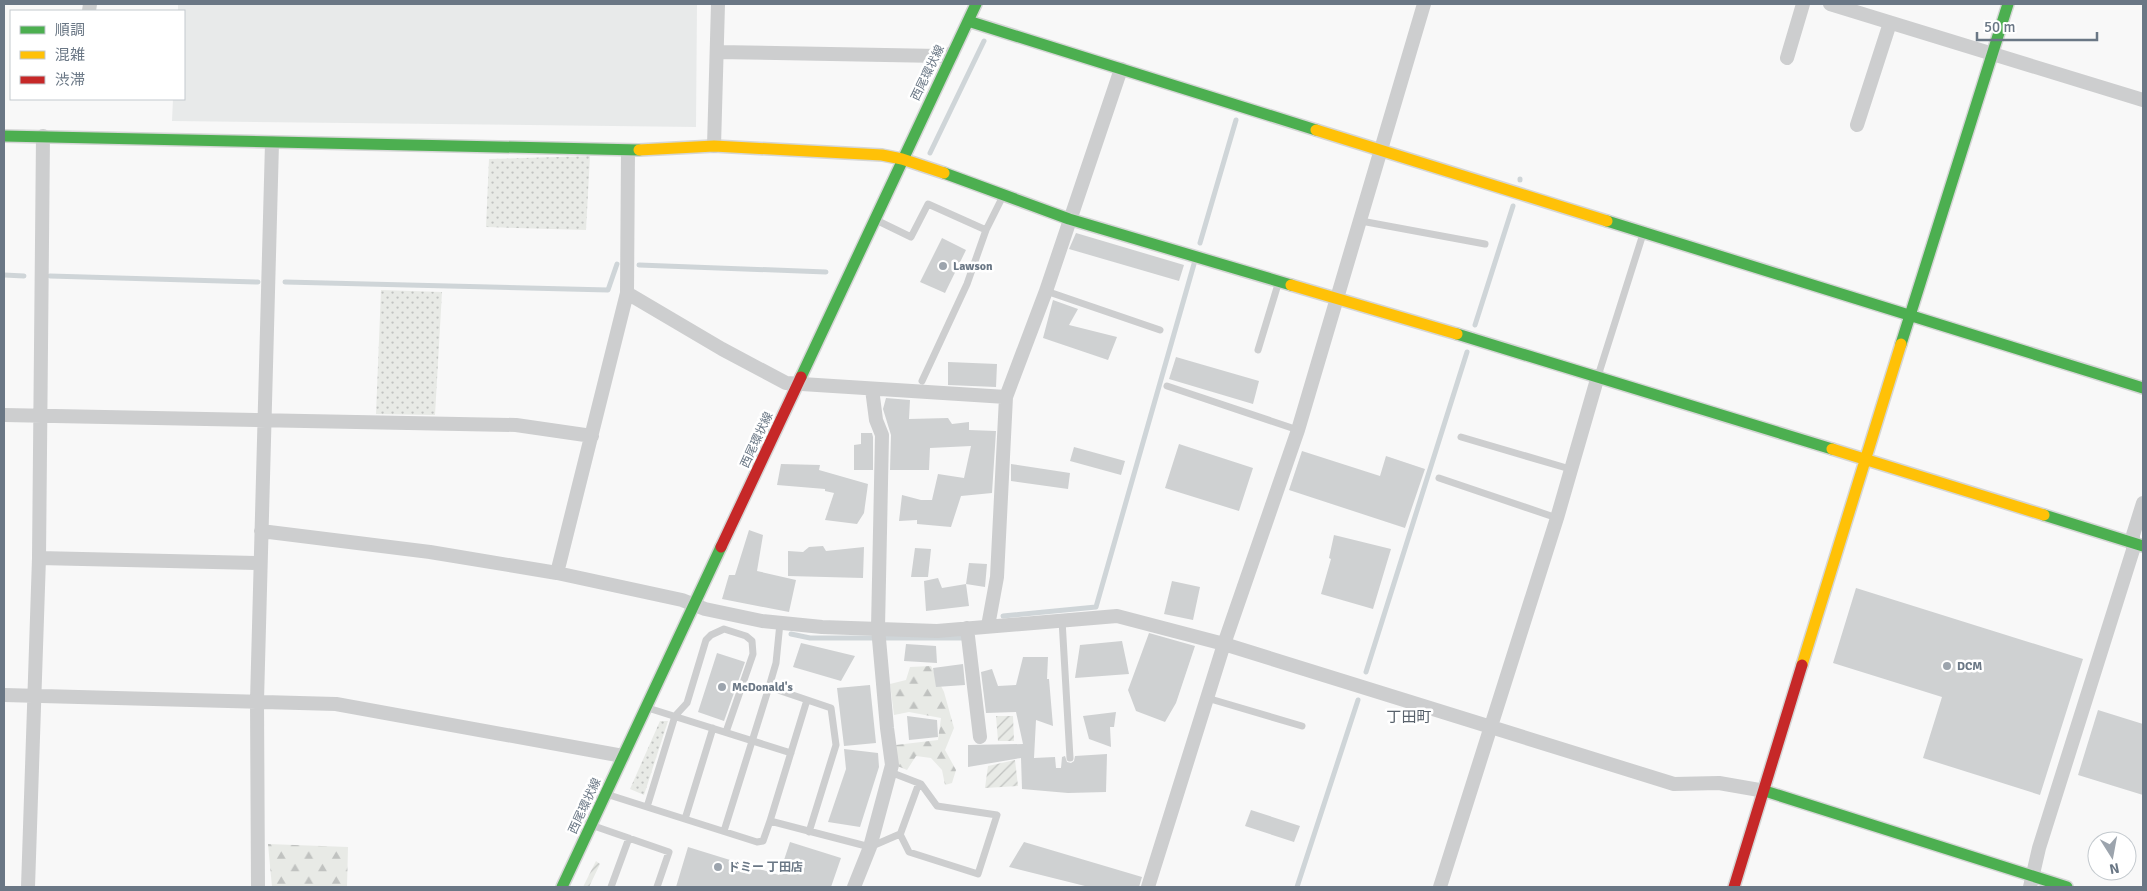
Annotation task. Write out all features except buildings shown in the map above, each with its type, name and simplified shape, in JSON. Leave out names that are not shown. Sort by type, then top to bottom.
[{"type":"street","points":[[714,146],[718,4]]},
{"type":"street","name":"西尾環状線","points":[[562,887],[976,4]]},
{"type":"street","points":[[1148,887],[1224,644],[1298,430],[1424,4]]},
{"type":"street","points":[[1787,58],[1803,4]]},
{"type":"street","points":[[1830,4],[2143,100]]},
{"type":"street","points":[[1734,887],[1910,314],[2008,4]]},
{"type":"street","points":[[968,21],[2143,388]]},
{"type":"street","points":[[1856,125],[1890,22]]},
{"type":"street","points":[[717,52],[940,56],[952,54]]},
{"type":"street","points":[[988,626],[997,577],[1006,397],[1046,291],[1121,69]]},
{"type":"street","points":[[4,136],[628,151],[714,146],[882,155],[902,159],[1004,194],[1069,219],[1598,376],[2138,544]]},
{"type":"street","points":[[28,887],[42,415],[43,136]]},
{"type":"street","points":[[258,887],[257,701],[263,420],[272,143]]},
{"type":"street","points":[[558,573],[627,293],[628,151]]},
{"type":"street","points":[[627,293],[722,350],[786,383],[1006,397]]},
{"type":"street","points":[[1440,887],[1557,518],[1598,376]]},
{"type":"street","points":[[854,887],[870,847],[892,764],[878,631],[879,508],[882,435],[876,420],[872,388]]},
{"type":"street","points":[[4,415],[516,425],[592,436]]},
{"type":"street","points":[[2138,544],[2133,535],[2143,503]]},
{"type":"street","points":[[261,531],[430,552],[558,573],[682,600],[724,613],[780,623],[878,631],[937,631],[1117,616],[1224,644],[1674,784],[1719,783],[1765,791],[2031,882],[2067,887]]},
{"type":"street","points":[[2031,882],[2039,848],[2132,550],[2138,544]]},
{"type":"street","points":[[39,558],[260,564]]},
{"type":"street","points":[[968,628],[980,737]]},
{"type":"street","points":[[4,695],[336,704],[624,756]]},
{"type":"lane","points":[[922,381],[967,284],[986,230],[1004,194]]},
{"type":"lane","points":[[876,220],[911,237],[928,204],[986,230]]},
{"type":"lane","points":[[1360,221],[1485,244]]},
{"type":"lane","points":[[1598,376],[1644,231]]},
{"type":"lane","points":[[1258,350],[1279,281]]},
{"type":"lane","points":[[1046,291],[1160,330]]},
{"type":"lane","points":[[1167,386],[1298,430]]},
{"type":"lane","points":[[1461,437],[1570,469]]},
{"type":"lane","points":[[1439,478],[1557,518]]},
{"type":"lane","points":[[1062,620],[1070,758]]},
{"type":"lane","points":[[724,831],[776,663],[780,623]]},
{"type":"lane","points":[[647,807],[675,716],[687,703],[706,640],[711,635],[724,629],[746,636],[752,641],[753,654],[726,732]]},
{"type":"lane","points":[[769,687],[831,708],[836,745],[809,832]]},
{"type":"lane","points":[[1207,698],[1302,726]]},
{"type":"lane","points":[[606,794],[757,842],[763,841],[807,700]]},
{"type":"lane","points":[[647,708],[791,752]]},
{"type":"lane","points":[[685,819],[713,728]]},
{"type":"lane","points":[[890,772],[919,783],[937,806],[997,815],[978,874],[909,852],[900,835],[919,783]]},
{"type":"lane","points":[[770,821],[870,847],[900,835]]},
{"type":"lane","points":[[591,825],[669,852],[657,887]]},
{"type":"lane","points":[[612,887],[629,838]]},
{"type":"shaded area","points":[[178,4],[697,4],[696,127],[172,121],[173,100],[185,100],[185,10],[178,10]]},
{"type":"green space","points":[[590,156],[586,230],[486,227],[489,159]]},
{"type":"green space","points":[[381,290],[442,292],[435,415],[376,414]]},
{"type":"green space","points":[[931,666],[944,692],[954,728],[945,750],[956,770],[952,783],[945,785],[942,770],[931,758],[916,756],[907,770],[895,765],[896,745],[938,740],[941,718],[909,712],[894,715],[890,684],[906,680],[910,667]]},
{"type":"green space","points":[[996,716],[1013,716],[1014,741],[998,741]]},
{"type":"green space","points":[[660,721],[668,721],[644,795],[630,789]]},
{"type":"green space","points":[[1015,760],[1018,786],[985,788],[988,766]]},
{"type":"green space","points":[[268,844],[348,847],[347,887],[272,887]]},
{"type":"green space","points":[[596,861],[600,864],[589,887],[583,887]]},
{"type":"waterway","points":[[930,153],[984,41]]},
{"type":"waterway","points":[[1200,243],[1236,120]]},
{"type":"waterway","points":[[1475,325],[1513,206]]},
{"type":"waterway","points":[[285,282],[608,290],[617,264]]},
{"type":"waterway","points":[[1003,616],[1096,607],[1194,264]]},
{"type":"waterway","points":[[639,265],[826,272]]},
{"type":"waterway","points":[[4,275],[24,276]]},
{"type":"waterway","points":[[50,276],[258,282]]},
{"type":"waterway","points":[[1366,672],[1467,352]]},
{"type":"waterway","points":[[791,634],[810,638],[966,638]]},
{"type":"waterway","points":[[1297,887],[1358,700]]},
{"type":"traffic: fast","points":[[801,377],[976,4]]},
{"type":"traffic: fast","points":[[1901,344],[2008,4]]},
{"type":"traffic: fast","points":[[968,21],[1316,130]]},
{"type":"traffic: fast","points":[[4,136],[639,150]]},
{"type":"traffic: fast","points":[[944,173],[1069,219],[1291,285]]},
{"type":"traffic: fast","points":[[1607,221],[2143,388]]},
{"type":"traffic: fast","points":[[1457,334],[1832,449]]},
{"type":"traffic: fast","points":[[2044,515],[2143,546]]},
{"type":"traffic: fast","points":[[562,887],[721,547]]},
{"type":"traffic: fast","points":[[1765,791],[2067,887]]},
{"type":"traffic: slow","points":[[1316,130],[1607,221]]},
{"type":"traffic: slow","points":[[639,150],[714,146],[882,155],[902,159],[944,173]]},
{"type":"traffic: slow","points":[[1291,285],[1457,334]]},
{"type":"traffic: slow","points":[[1802,665],[1901,344]]},
{"type":"traffic: slow","points":[[1832,449],[2044,515]]},
{"type":"traffic: jam","points":[[721,547],[801,377]]},
{"type":"traffic: jam","points":[[1734,887],[1802,665]]},
{"type":"place","name":"Lawson","points":[[943,266]]},
{"type":"place","name":"DCM","points":[[1947,666]]},
{"type":"place","name":"McDonald's","points":[[722,687]]},
{"type":"place","name":"ドミー 丁田店","points":[[718,867]]},
{"type":"district","name":"丁田町","points":[[1409,717]]}]
